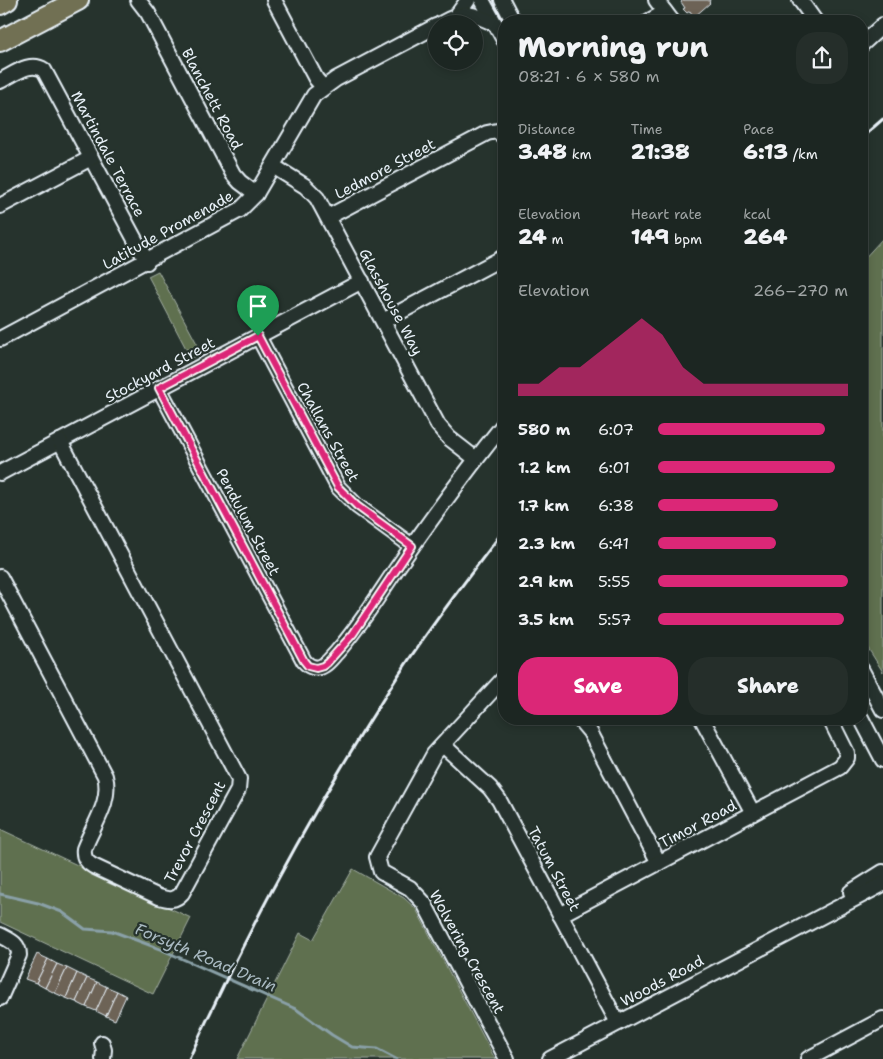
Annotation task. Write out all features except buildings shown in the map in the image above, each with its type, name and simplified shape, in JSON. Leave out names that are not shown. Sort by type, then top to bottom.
[{"type":"highway","points":[[0,4],[7,0]]},
{"type":"highway","points":[[0,41],[78,0]]},
{"type":"street","name":"Blanchett Road","points":[[138,0],[147,6],[233,174],[256,194]]},
{"type":"street","points":[[274,0],[316,79],[323,88]]},
{"type":"street","points":[[457,15],[468,0]]},
{"type":"street","points":[[482,0],[498,29]]},
{"type":"street","points":[[502,0],[510,15]]},
{"type":"street","points":[[656,0],[668,15]]},
{"type":"street","points":[[800,0],[811,15]]},
{"type":"street","points":[[457,15],[477,15]]},
{"type":"street","points":[[483,18],[495,24]]},
{"type":"street","points":[[868,39],[883,26]]},
{"type":"street","name":"Latitude Promenade","points":[[0,340],[232,216],[256,194],[308,104],[323,88],[336,78],[428,30]]},
{"type":"street","name":"Martindale Terrace","points":[[0,81],[25,68],[37,66],[46,72],[147,262]]},
{"type":"street","name":"Ledmore Street","points":[[328,217],[457,148],[487,133],[498,131]]},
{"type":"street","points":[[0,206],[92,158]]},
{"type":"street","name":"Glasshouse Way","points":[[273,166],[310,189],[317,198],[438,425],[449,438],[476,459]]},
{"type":"street","points":[[383,321],[498,260]]},
{"type":"street","name":"Stockyard Street","points":[[0,473],[362,281]]},
{"type":"street","name":"Challans Street","points":[[258,336],[338,487],[357,506],[412,546]]},
{"type":"street","name":"Pendulum Street","points":[[159,388],[304,661],[312,667],[325,665],[346,643],[412,546]]},
{"type":"street","points":[[412,546],[498,432]]},
{"type":"street","name":"Trevor Crescent","points":[[0,577],[105,776],[107,787],[106,799],[84,849],[84,857],[93,866],[159,897],[176,898],[182,893],[238,790],[239,779],[60,441]]},
{"type":"street","points":[[868,682],[883,710]]},
{"type":"street","name":"Wolvering Crescent","points":[[498,685],[430,761],[376,857],[381,872],[410,888],[424,903],[507,1059]]},
{"type":"street","points":[[584,725],[590,732],[659,863]]},
{"type":"street","points":[[705,725],[753,813]]},
{"type":"street","name":"Timor Road","points":[[560,915],[840,767],[847,758],[846,748],[833,725]]},
{"type":"street","points":[[865,725],[883,760]]},
{"type":"street","name":"Tatum Street","points":[[443,745],[490,788],[499,800],[618,1023]]},
{"type":"street","name":"Woods Road","points":[[790,932],[883,872]]},
{"type":"street","name":"Woods Road","points":[[550,1059],[883,884]]},
{"type":"street","points":[[0,935],[12,941],[19,951],[17,962],[0,998]]},
{"type":"street","points":[[808,1059],[883,1020]]},
{"type":"street","points":[[102,1043],[104,1059]]},
{"type":"green space","points":[[883,238],[883,672],[868,648],[868,254]]},
{"type":"green space","points":[[158,271],[202,353],[191,358],[148,276]]},
{"type":"green space","points":[[0,829],[191,918],[153,994],[0,922]]},
{"type":"green space","points":[[353,869],[404,898],[416,909],[495,1059],[237,1059],[300,933],[313,940]]},
{"type":"waterway","name":"Forsyth Road Drain","points":[[0,894],[38,903],[62,912],[85,929],[112,931],[160,949],[296,1009],[352,1047],[377,1049],[396,1059]]},
{"type":"railway","points":[[868,132],[883,119]]},
{"type":"railway","points":[[189,1059],[257,918],[333,782],[415,651],[498,538]]},
{"type":"route","points":[[258,336],[338,487],[348,499],[412,546],[353,634],[328,662],[320,667],[308,666],[304,661],[159,388],[258,336]]}]
